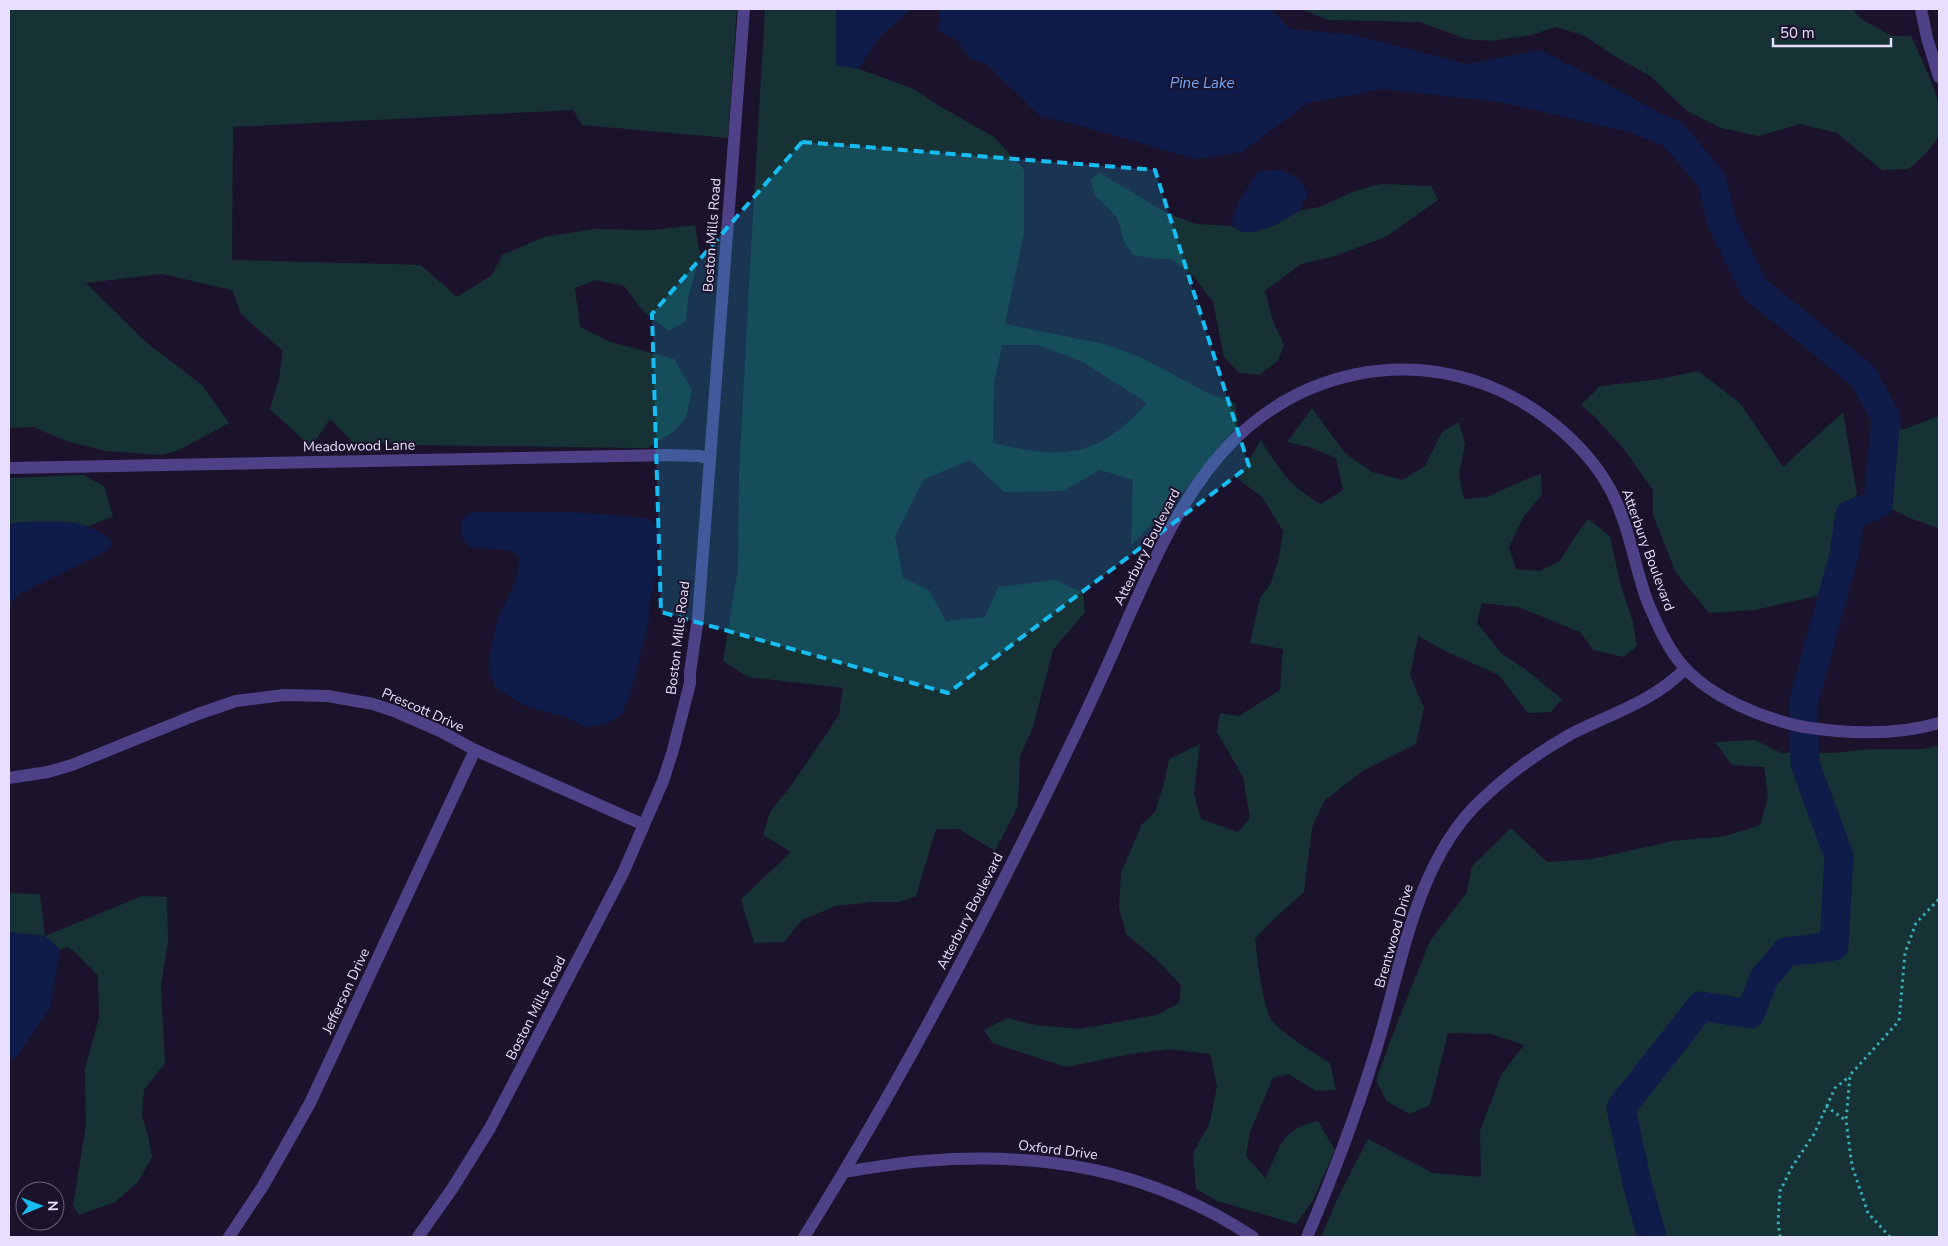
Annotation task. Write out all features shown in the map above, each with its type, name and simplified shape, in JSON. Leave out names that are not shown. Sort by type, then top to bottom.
[{"type":"street","name":"Boston Mills Road","points":[[418,1237],[452,1189],[508,1094],[622,873],[642,824],[663,781],[673,750],[690,683],[698,618],[744,9]]},
{"type":"street","points":[[1920,9],[1939,77]]},
{"type":"street","name":"Atterbury Boulevard","points":[[804,1237],[844,1172],[907,1062],[992,903],[1074,738],[1152,564],[1191,492],[1237,437],[1290,398],[1326,382],[1364,372],[1394,369],[1429,370],[1462,376],[1486,385],[1525,404],[1552,422],[1577,446],[1597,469],[1613,495],[1625,523],[1648,603],[1674,654],[1686,669],[1719,694],[1748,710],[1795,725],[1822,730],[1894,732],[1924,727],[1939,722]]},
{"type":"street","name":"Meadowood Lane","points":[[9,468],[669,455],[700,456],[710,459]]},
{"type":"street","name":"Brentwood Drive","points":[[1307,1237],[1343,1150],[1374,1057],[1414,914],[1426,881],[1452,835],[1478,803],[1508,774],[1537,754],[1572,734],[1655,694],[1686,669]]},
{"type":"street","name":"Prescott Drive","points":[[9,778],[72,766],[220,705],[262,696],[328,696],[373,704],[442,732],[475,750],[642,824]]},
{"type":"street","name":"Jefferson Drive","points":[[229,1237],[263,1186],[310,1103],[400,914],[475,750]]},
{"type":"street","name":"Oxford Drive","points":[[844,1172],[923,1161],[980,1159],[1018,1159],[1086,1167],[1142,1181],[1216,1214],[1253,1237]]},
{"type":"path","points":[[1780,1237],[1778,1221],[1780,1191],[1792,1167],[1814,1134],[1835,1088],[1850,1075],[1899,1021],[1904,954],[1916,923],[1939,899]]},
{"type":"path","points":[[1850,1075],[1846,1120],[1852,1166],[1868,1213],[1890,1237]]},
{"type":"path","points":[[1826,1106],[1846,1120]]},
{"type":"highlighted area","points":[[802,142],[1155,170],[1249,466],[948,693],[661,612],[652,314]]},
{"type":"green space","points":[[9,9],[737,9],[728,138],[582,125],[573,110],[233,127],[232,260],[421,265],[457,297],[492,275],[502,255],[544,237],[594,229],[653,230],[695,225],[700,255],[688,298],[686,321],[669,331],[643,311],[624,286],[596,280],[575,288],[580,327],[610,342],[674,359],[692,390],[686,418],[673,432],[648,448],[414,445],[353,442],[330,419],[311,447],[270,409],[279,379],[283,351],[241,314],[232,290],[162,274],[86,283],[148,344],[202,385],[229,423],[179,450],[162,455],[106,451],[66,441],[33,427],[9,428]]},
{"type":"green space","points":[[765,9],[836,9],[836,65],[859,69],[914,89],[936,104],[994,137],[1024,170],[1024,232],[1005,324],[1104,344],[1140,357],[1210,394],[1235,403],[1238,425],[1187,488],[1131,545],[1133,480],[1100,470],[1063,491],[1004,492],[970,460],[924,479],[895,536],[903,578],[929,590],[946,621],[985,617],[998,587],[1055,580],[1083,593],[1085,612],[1053,650],[1033,727],[1020,756],[1018,806],[995,851],[959,829],[936,829],[916,896],[899,902],[873,902],[836,906],[802,920],[784,942],[754,943],[741,899],[791,852],[763,835],[770,812],[791,786],[839,715],[843,688],[748,677],[723,661],[738,569],[739,476]],"holes":[[[1002,345],[1038,345],[1083,362],[1147,403],[1107,438],[1091,446],[1076,450],[1043,452],[993,443],[994,383]]]},
{"type":"green space","points":[[1301,9],[1851,9],[1863,20],[1892,36],[1911,36],[1937,97],[1941,122],[1939,133],[1930,148],[1909,169],[1882,170],[1837,133],[1800,124],[1759,136],[1721,128],[1687,111],[1650,76],[1616,57],[1585,36],[1556,27],[1531,35],[1491,41],[1466,39],[1420,22],[1328,20]]},
{"type":"green space","points":[[1100,173],[1165,212],[1196,224],[1232,226],[1242,232],[1254,232],[1275,225],[1299,211],[1320,207],[1352,192],[1380,184],[1431,186],[1438,200],[1387,236],[1336,256],[1301,264],[1265,291],[1273,321],[1284,345],[1278,361],[1259,375],[1239,373],[1224,357],[1213,302],[1194,277],[1172,259],[1133,255],[1124,241],[1117,218],[1097,198],[1092,187],[1091,179]]},
{"type":"green space","points":[[1698,371],[1740,403],[1783,467],[1843,412],[1857,494],[1840,518],[1836,557],[1817,596],[1754,610],[1709,613],[1676,573],[1653,515],[1653,490],[1624,449],[1594,416],[1581,405],[1600,386],[1660,379]]},
{"type":"green space","points":[[1312,408],[1345,453],[1372,472],[1402,480],[1425,466],[1442,432],[1459,422],[1465,444],[1459,475],[1464,499],[1487,497],[1541,474],[1542,494],[1523,518],[1509,547],[1516,569],[1540,571],[1560,561],[1588,519],[1610,536],[1620,583],[1633,622],[1637,646],[1624,657],[1593,650],[1580,632],[1518,607],[1482,603],[1477,623],[1501,653],[1525,669],[1562,699],[1551,712],[1528,713],[1499,675],[1447,652],[1418,636],[1410,675],[1424,708],[1416,744],[1361,772],[1324,801],[1312,828],[1304,892],[1255,939],[1261,983],[1269,1016],[1285,1033],[1330,1063],[1336,1090],[1316,1091],[1288,1074],[1273,1078],[1250,1132],[1246,1156],[1265,1178],[1283,1141],[1295,1129],[1305,1125],[1318,1121],[1335,1150],[1312,1202],[1296,1224],[1217,1201],[1196,1189],[1193,1153],[1210,1122],[1217,1086],[1210,1054],[1168,1049],[1130,1054],[1066,1067],[992,1043],[984,1030],[1007,1018],[1036,1025],[1080,1029],[1157,1015],[1179,1003],[1181,985],[1156,959],[1126,934],[1119,908],[1121,873],[1142,824],[1155,812],[1169,759],[1200,744],[1194,793],[1201,819],[1238,832],[1250,818],[1243,777],[1217,732],[1220,713],[1239,716],[1280,690],[1283,649],[1250,643],[1260,598],[1271,583],[1279,557],[1283,531],[1262,497],[1238,479],[1261,440],[1286,476],[1311,498],[1321,504],[1343,490],[1336,458],[1309,447],[1287,442]]},
{"type":"green space","points":[[1939,416],[1939,528],[1909,518],[1878,504],[1886,418],[1902,430]]},
{"type":"green space","points":[[83,475],[104,486],[113,516],[89,526],[68,522],[9,524],[9,478]]},
{"type":"green space","points":[[1755,740],[1781,753],[1924,749],[1939,745],[1939,1237],[1321,1237],[1339,1195],[1368,1139],[1433,1173],[1481,1177],[1480,1131],[1501,1075],[1524,1045],[1491,1034],[1448,1033],[1430,1105],[1410,1114],[1386,1101],[1376,1080],[1430,941],[1467,892],[1472,866],[1511,828],[1547,862],[1592,859],[1673,841],[1726,836],[1760,825],[1768,797],[1764,767],[1732,765],[1715,742]]},
{"type":"green space","points":[[9,893],[40,894],[45,936],[9,932]]},
{"type":"green space","points":[[142,896],[167,897],[168,940],[161,986],[165,1063],[144,1090],[142,1116],[152,1157],[137,1183],[115,1202],[79,1215],[73,1205],[86,1125],[85,1069],[99,1017],[98,976],[76,953],[67,947],[60,950],[45,936]]},
{"type":"water","points":[[836,9],[911,9],[877,40],[859,69],[836,65]]},
{"type":"water","name":"Pine Lake","points":[[939,9],[1271,9],[1290,29],[1354,35],[1467,64],[1540,50],[1624,93],[1680,125],[1667,144],[1633,133],[1500,102],[1382,89],[1308,103],[1242,152],[1196,159],[1070,123],[1041,117],[986,64],[969,58],[957,40],[937,30],[941,21]]},
{"type":"water","points":[[1283,170],[1299,179],[1308,193],[1299,211],[1275,225],[1253,232],[1242,232],[1232,226],[1238,204],[1259,171]]},
{"type":"water","points":[[472,512],[569,512],[625,516],[649,519],[659,528],[656,557],[657,570],[649,607],[649,621],[632,689],[623,713],[606,724],[585,727],[568,718],[526,706],[496,688],[489,673],[489,658],[498,618],[513,588],[518,572],[519,556],[508,550],[469,547],[462,537],[461,520]]},
{"type":"water","points":[[58,521],[81,524],[102,534],[112,542],[111,547],[101,554],[21,593],[9,604],[9,524]]},
{"type":"water","points":[[9,932],[45,936],[60,950],[50,1008],[15,1059],[9,1059]]},
{"type":"waterway","points":[[1638,120],[1673,134],[1712,181],[1721,220],[1755,289],[1863,376],[1886,418],[1878,504],[1850,515],[1844,555],[1803,704],[1805,764],[1839,856],[1834,946],[1786,952],[1764,978],[1750,1014],[1701,1006],[1621,1108],[1637,1183],[1652,1237]]}]
